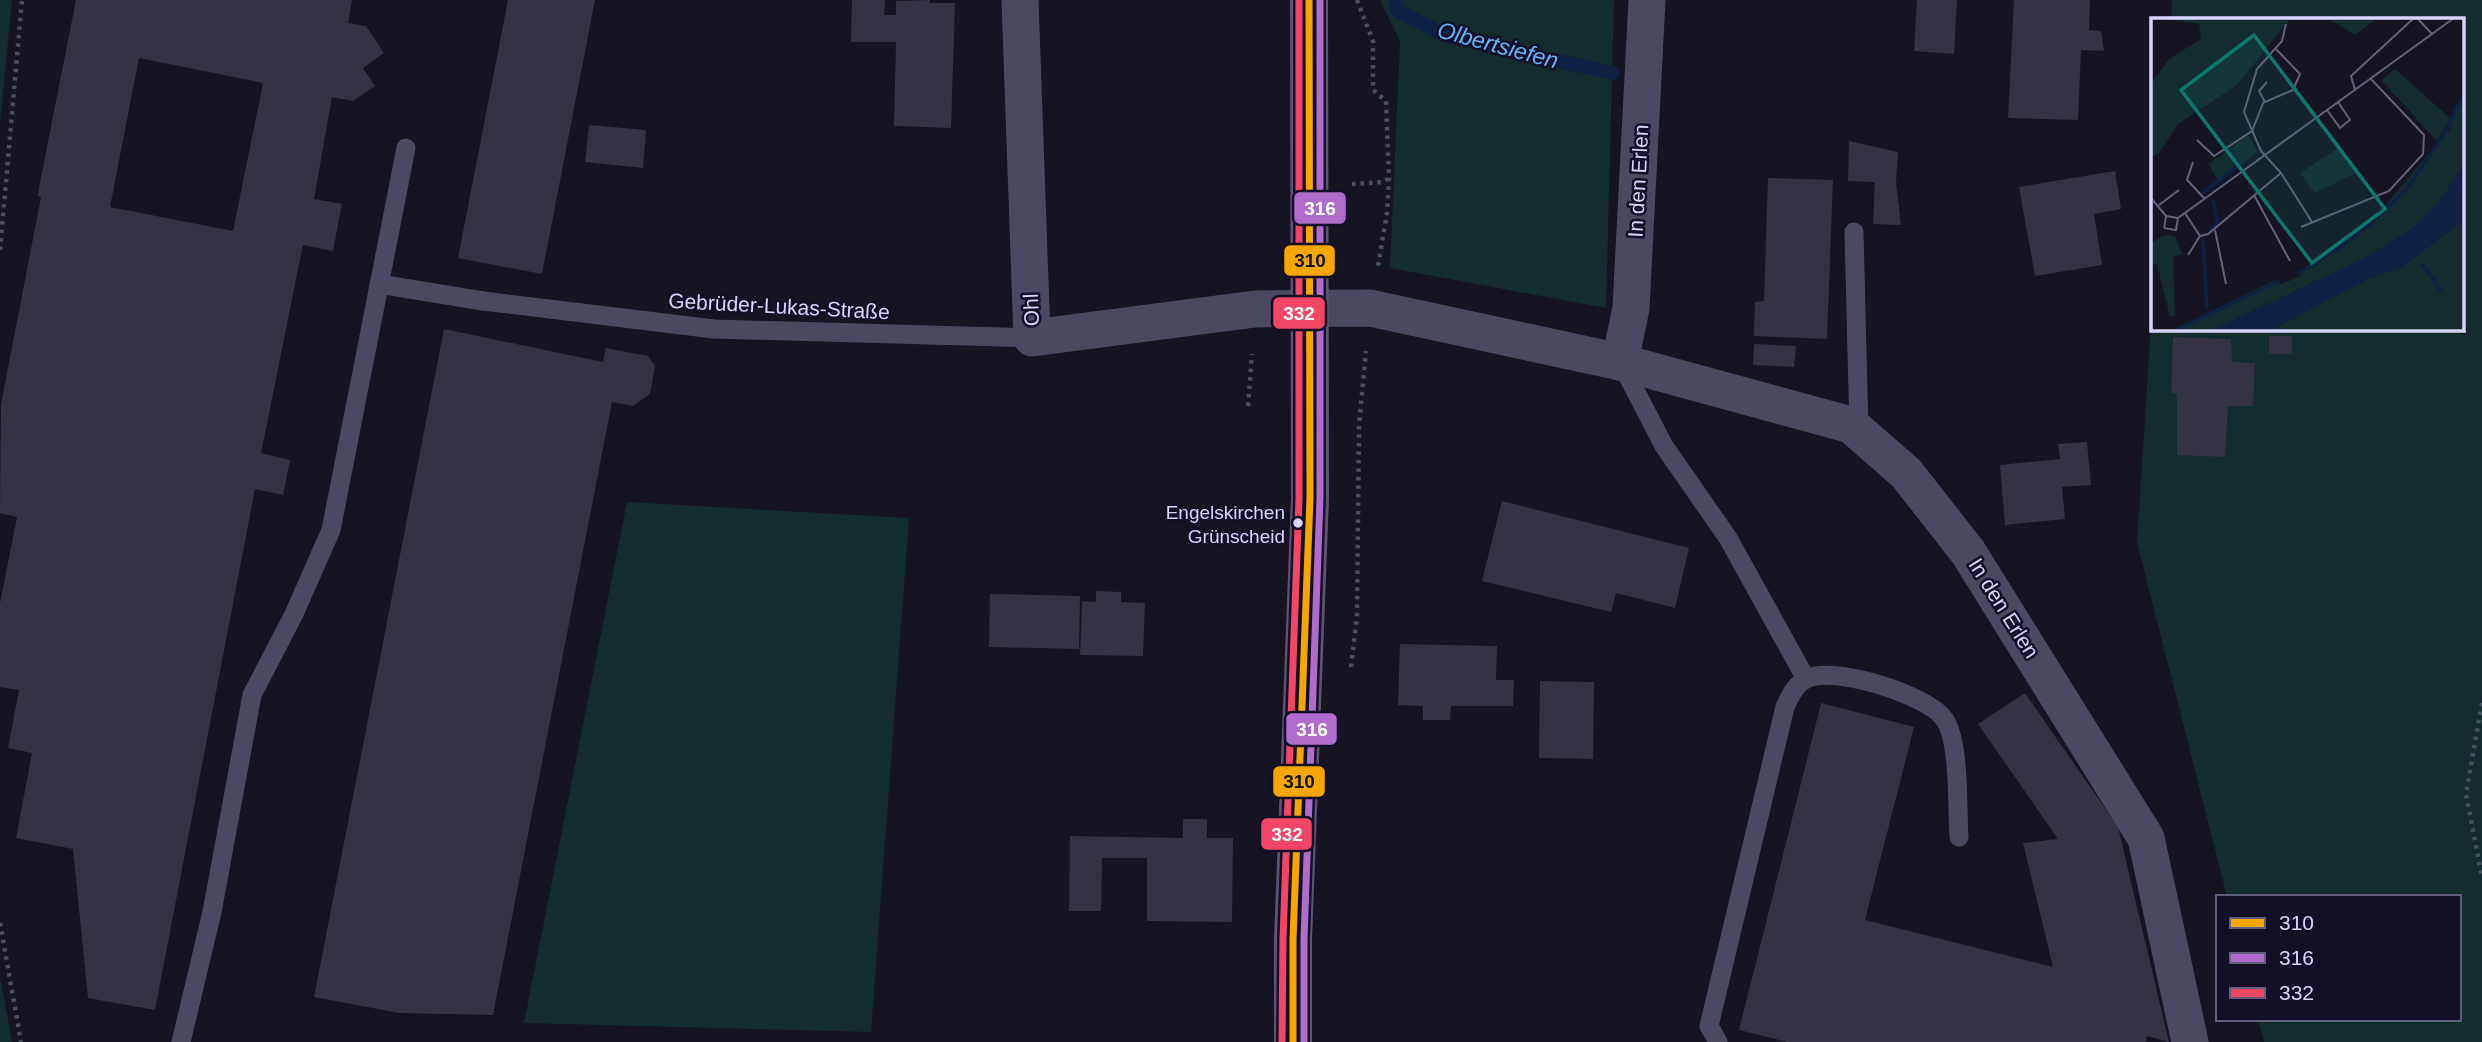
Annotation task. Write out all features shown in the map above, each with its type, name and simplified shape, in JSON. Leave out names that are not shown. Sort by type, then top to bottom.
[{"type":"main road","points":[[1293,1042],[1293,939],[1310,498],[1309,0]]},
{"type":"street","name":"Ohl","points":[[1020,0],[1032,338],[1255,309],[1311,307]]},
{"type":"street","name":"In den Erlen","points":[[1620,362],[1631,308],[1647,0]]},
{"type":"street","name":"In den Erlen","points":[[1311,307],[1370,308],[1620,362],[1852,425],[1906,473],[1968,552],[2146,838],[2190,1042]]},
{"type":"lane","points":[[181,1042],[212,912],[252,695],[294,614],[331,530],[406,148]]},
{"type":"lane","points":[[1854,232],[1859,432]]},
{"type":"lane","name":"Gebrüder-Lukas-Straße","points":[[379,284],[483,301],[715,330],[1032,338]]},
{"type":"lane","points":[[1620,362],[1664,446],[1728,538],[1806,679]]},
{"type":"lane","points":[[1718,1042],[1709,1026],[1785,707],[1794,690],[1806,679],[1821,674],[1838,674],[1908,694],[1933,707],[1946,721],[1954,747],[1959,837]]},
{"type":"path","points":[[0,250],[22,0]]},
{"type":"path","points":[[1350,679],[1357,616],[1359,426],[1370,308],[1387,213],[1389,165],[1386,101],[1373,90],[1373,41],[1357,0]]},
{"type":"path","points":[[1248,406],[1255,309]]},
{"type":"path","points":[[2482,703],[2466,794],[2482,877]]},
{"type":"path","points":[[0,923],[21,1042]]},
{"type":"green space","points":[[0,0],[12,0],[0,125]]},
{"type":"green space","points":[[1380,0],[1614,0],[1606,308],[1390,268],[1400,41]]},
{"type":"green space","points":[[2172,0],[2482,0],[2482,1042],[2264,1042],[2259,1021],[2461,1021],[2461,895],[2226,895],[2137,542],[2151,327],[2151,331],[2464,331],[2464,18],[2171,18]]},
{"type":"green space","points":[[627,502],[909,518],[871,1032],[524,1023]]},
{"type":"green space","points":[[0,977],[12,1042],[0,1042]]},
{"type":"building","points":[[76,0],[352,0],[348,23],[366,26],[384,53],[363,68],[375,86],[353,101],[332,97],[314,199],[342,204],[333,251],[303,245],[261,453],[290,460],[283,495],[255,489],[155,1010],[88,998],[73,849],[16,838],[32,753],[8,748],[19,690],[0,687],[0,603],[17,517],[0,513],[1,404],[41,197],[38,196]],"holes":[[[139,58],[263,83],[233,231],[110,207]]]},
{"type":"building","points":[[508,0],[595,0],[542,274],[458,258]]},
{"type":"building","points":[[852,0],[885,0],[884,15],[896,15],[896,1],[930,0],[930,3],[955,3],[951,128],[894,126],[896,42],[851,42]]},
{"type":"building","points":[[1917,0],[1957,0],[1954,54],[1914,51]]},
{"type":"building","points":[[2014,0],[2090,0],[2089,30],[2101,31],[2104,51],[2081,50],[2078,120],[2008,118]]},
{"type":"building","points":[[589,125],[646,130],[643,168],[585,162]]},
{"type":"building","points":[[1849,141],[1898,152],[1896,182],[1901,225],[1873,224],[1875,182],[1848,181]]},
{"type":"building","points":[[2115,171],[2121,209],[2094,214],[2102,265],[2035,276],[2019,187]]},
{"type":"building","points":[[1768,178],[1833,180],[1827,339],[1754,336],[1755,302],[1764,301]]},
{"type":"building","points":[[444,329],[603,362],[606,348],[648,356],[655,366],[650,394],[633,406],[612,402],[493,1015],[399,1013],[314,997]]},
{"type":"building","points":[[2269,336],[2292,336],[2292,354],[2269,354]]},
{"type":"building","points":[[2173,337],[2231,339],[2232,362],[2255,363],[2253,406],[2228,406],[2225,457],[2177,455],[2177,394],[2171,393]]},
{"type":"building","points":[[1754,344],[1796,346],[1794,367],[1753,365]]},
{"type":"building","points":[[2087,442],[2091,485],[2062,487],[2065,519],[2005,525],[2000,465],[2060,459],[2058,444]]},
{"type":"building","points":[[1502,501],[1689,548],[1675,608],[1616,593],[1611,612],[1482,581]]},
{"type":"building","points":[[1096,591],[1121,592],[1121,602],[1145,603],[1143,656],[1080,655],[1082,601],[1096,602]]},
{"type":"building","points":[[990,594],[1080,596],[1079,649],[989,647]]},
{"type":"building","points":[[1400,644],[1497,646],[1496,680],[1514,680],[1513,706],[1451,706],[1450,720],[1423,720],[1423,706],[1398,705]]},
{"type":"building","points":[[1540,681],[1594,682],[1593,759],[1539,758]]},
{"type":"building","points":[[2025,693],[2118,827],[2169,1042],[2147,1036],[2146,1042],[1787,1042],[1739,1030],[1821,703],[1914,727],[1865,920],[2053,967],[2023,843],[2058,839],[1978,724]]},
{"type":"building","points":[[1183,819],[1207,819],[1207,838],[1233,838],[1232,922],[1147,921],[1147,858],[1102,858],[1101,911],[1069,911],[1070,836],[1183,838]]},
{"type":"waterway","name":"Olbertsiefen","points":[[1396,0],[1397,10],[1444,35],[1612,73]]},
{"type":"transit line","name":"332","points":[[1282,1042],[1283,939],[1299,498],[1299,0]]},
{"type":"transit line","name":"310","points":[[1293,1042],[1293,939],[1310,498],[1309,0]]},
{"type":"transit line","name":"316","points":[[1304,1042],[1304,939],[1320,498],[1320,0]]},
{"type":"place","name":"Engelskirchen Grünscheid","points":[[1298,523]]}]
